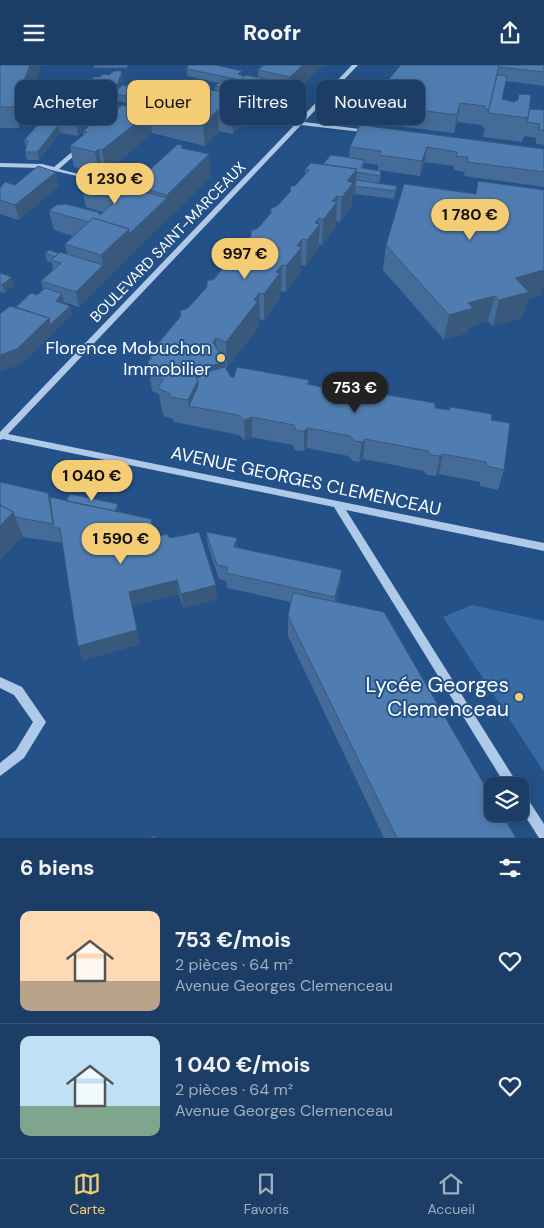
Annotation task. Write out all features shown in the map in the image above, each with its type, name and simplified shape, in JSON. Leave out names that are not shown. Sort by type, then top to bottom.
[{"type":"street","name":"BOULEVARD SAINT-MARCEAUX","points":[[306,119],[355,65]]},
{"type":"street","points":[[306,124],[372,132]]},
{"type":"street","name":"BOULEVARD SAINT-MARCEAUX","points":[[1,436],[300,125]]},
{"type":"street","points":[[55,169],[84,144]]},
{"type":"street","points":[[0,165],[42,166],[84,177]]},
{"type":"street","name":"AVENUE GEORGES CLEMENCEAU","points":[[1,436],[544,547]]},
{"type":"street","points":[[337,504],[507,777]]},
{"type":"street","points":[[0,682],[18,691],[40,723],[20,755],[0,770]]},
{"type":"street","points":[[529,811],[544,835]]},
{"type":"shaded area","name":"Lycée Georges Clemenceau","points":[[472,605],[544,621],[544,772],[443,617]]},
{"type":"building","points":[[0,65],[30,65],[24,80],[15,80],[14,107],[0,107]]},
{"type":"building","points":[[188,65],[215,65],[242,71],[238,74],[244,76],[240,80],[187,69]]},
{"type":"building","points":[[264,65],[303,65],[290,77],[258,70]]},
{"type":"building","points":[[401,65],[499,65],[489,109],[485,109],[485,106],[460,103],[457,115],[425,111],[425,80],[388,80]]},
{"type":"building","points":[[500,65],[544,65],[544,72],[499,67]]},
{"type":"building","points":[[114,71],[122,71],[117,85],[117,80],[92,80],[93,77],[109,75]]},
{"type":"building","points":[[246,75],[269,80],[240,80]]},
{"type":"building","points":[[497,75],[507,76],[502,99],[514,102],[518,100],[519,94],[531,95],[528,118],[488,113]]},
{"type":"building","points":[[123,85],[127,86],[127,96],[117,94],[117,90]]},
{"type":"building","points":[[220,88],[220,110],[218,110],[210,117],[210,92],[212,90],[217,91]]},
{"type":"building","points":[[122,105],[127,106],[127,125],[134,125],[102,150],[99,149],[95,152],[70,146],[87,132],[83,131],[90,125],[117,125],[117,109]]},
{"type":"building","points":[[530,109],[544,110],[544,130],[539,130],[540,124],[527,122]]},
{"type":"building","points":[[38,125],[58,125],[37,152],[25,152],[28,140],[24,140]]},
{"type":"building","points":[[360,125],[544,149],[544,172],[467,162],[468,157],[456,156],[457,152],[427,147],[422,161],[379,155],[381,151],[350,147]]},
{"type":"building","points":[[178,144],[183,146],[181,148],[209,154],[167,195],[138,187],[150,176],[144,175]]},
{"type":"building","points":[[331,155],[364,160],[361,168],[381,171],[380,176],[356,172],[357,169],[323,164]]},
{"type":"building","points":[[311,163],[357,169],[347,181],[353,183],[342,197],[337,196],[332,201],[337,202],[323,220],[319,218],[315,223],[320,224],[307,240],[302,239],[297,246],[302,247],[286,266],[282,265],[276,272],[280,273],[264,294],[259,293],[254,300],[258,301],[226,342],[216,338],[213,342],[225,362],[199,369],[200,371],[193,373],[198,380],[188,400],[171,397],[169,393],[158,387],[163,380],[157,369],[148,365],[148,361],[152,358],[150,353],[181,316],[180,311],[188,308],[207,287],[207,281],[214,279],[230,260],[230,255],[237,253],[251,236],[251,231],[258,228],[272,212],[270,209],[277,206],[291,191],[290,187],[296,185],[309,170],[305,169]]},
{"type":"building","points":[[38,166],[56,172],[15,205],[0,200],[0,188],[5,182],[15,185]]},
{"type":"building","points":[[90,177],[167,198],[129,234],[129,229],[93,218],[89,222],[49,211],[56,205],[65,204],[98,212],[100,215],[119,198],[99,195],[98,192],[83,188],[81,184]]},
{"type":"building","points":[[356,180],[397,186],[395,191],[355,186]]},
{"type":"building","points":[[478,181],[544,190],[544,270],[515,278],[529,292],[499,300],[495,296],[468,303],[473,308],[449,315],[386,245],[404,184],[476,194]]},
{"type":"building","points":[[93,218],[129,229],[101,255],[65,244]]},
{"type":"building","points":[[49,250],[58,253],[55,257],[45,253]]},
{"type":"building","points":[[60,252],[103,265],[76,292],[41,281],[61,263],[51,260]]},
{"type":"building","points":[[0,273],[12,277],[2,285],[0,284]]},
{"type":"building","points":[[45,288],[62,294],[56,301],[70,306],[50,325],[49,318],[16,307],[31,293],[37,295]]},
{"type":"building","points":[[10,306],[49,318],[17,349],[0,355],[0,314]]},
{"type":"building","points":[[225,367],[231,377],[234,377],[237,367],[309,380],[307,384],[321,387],[322,383],[363,390],[362,394],[375,396],[376,393],[435,403],[435,408],[449,410],[451,407],[492,414],[491,420],[510,423],[504,470],[486,466],[486,462],[443,454],[440,456],[431,455],[428,451],[365,439],[362,442],[355,441],[350,436],[308,428],[304,431],[299,431],[295,429],[294,425],[252,417],[244,420],[238,415],[189,406],[198,386],[196,378],[200,377],[200,374]]},
{"type":"building","points":[[0,482],[48,493],[53,524],[15,517],[13,512],[0,505]]},
{"type":"building","points":[[70,494],[118,504],[115,511],[66,501]]},
{"type":"building","points":[[50,497],[151,519],[155,537],[167,534],[170,538],[199,532],[216,585],[181,594],[177,580],[129,592],[137,630],[78,646],[60,528],[54,528]]},
{"type":"building","points":[[0,505],[13,512],[0,526]]},
{"type":"building","points":[[206,532],[237,538],[234,547],[342,570],[335,597],[226,573],[228,567],[217,565]]},
{"type":"building","points":[[293,593],[384,612],[484,784],[484,822],[507,822],[516,838],[397,838],[288,616]]},
{"type":"place","name":"Florence Mobuchon Immobilier","points":[[221,358]]},
{"type":"place","name":"Lycée Georges Clemenceau","points":[[519,697]]}]
